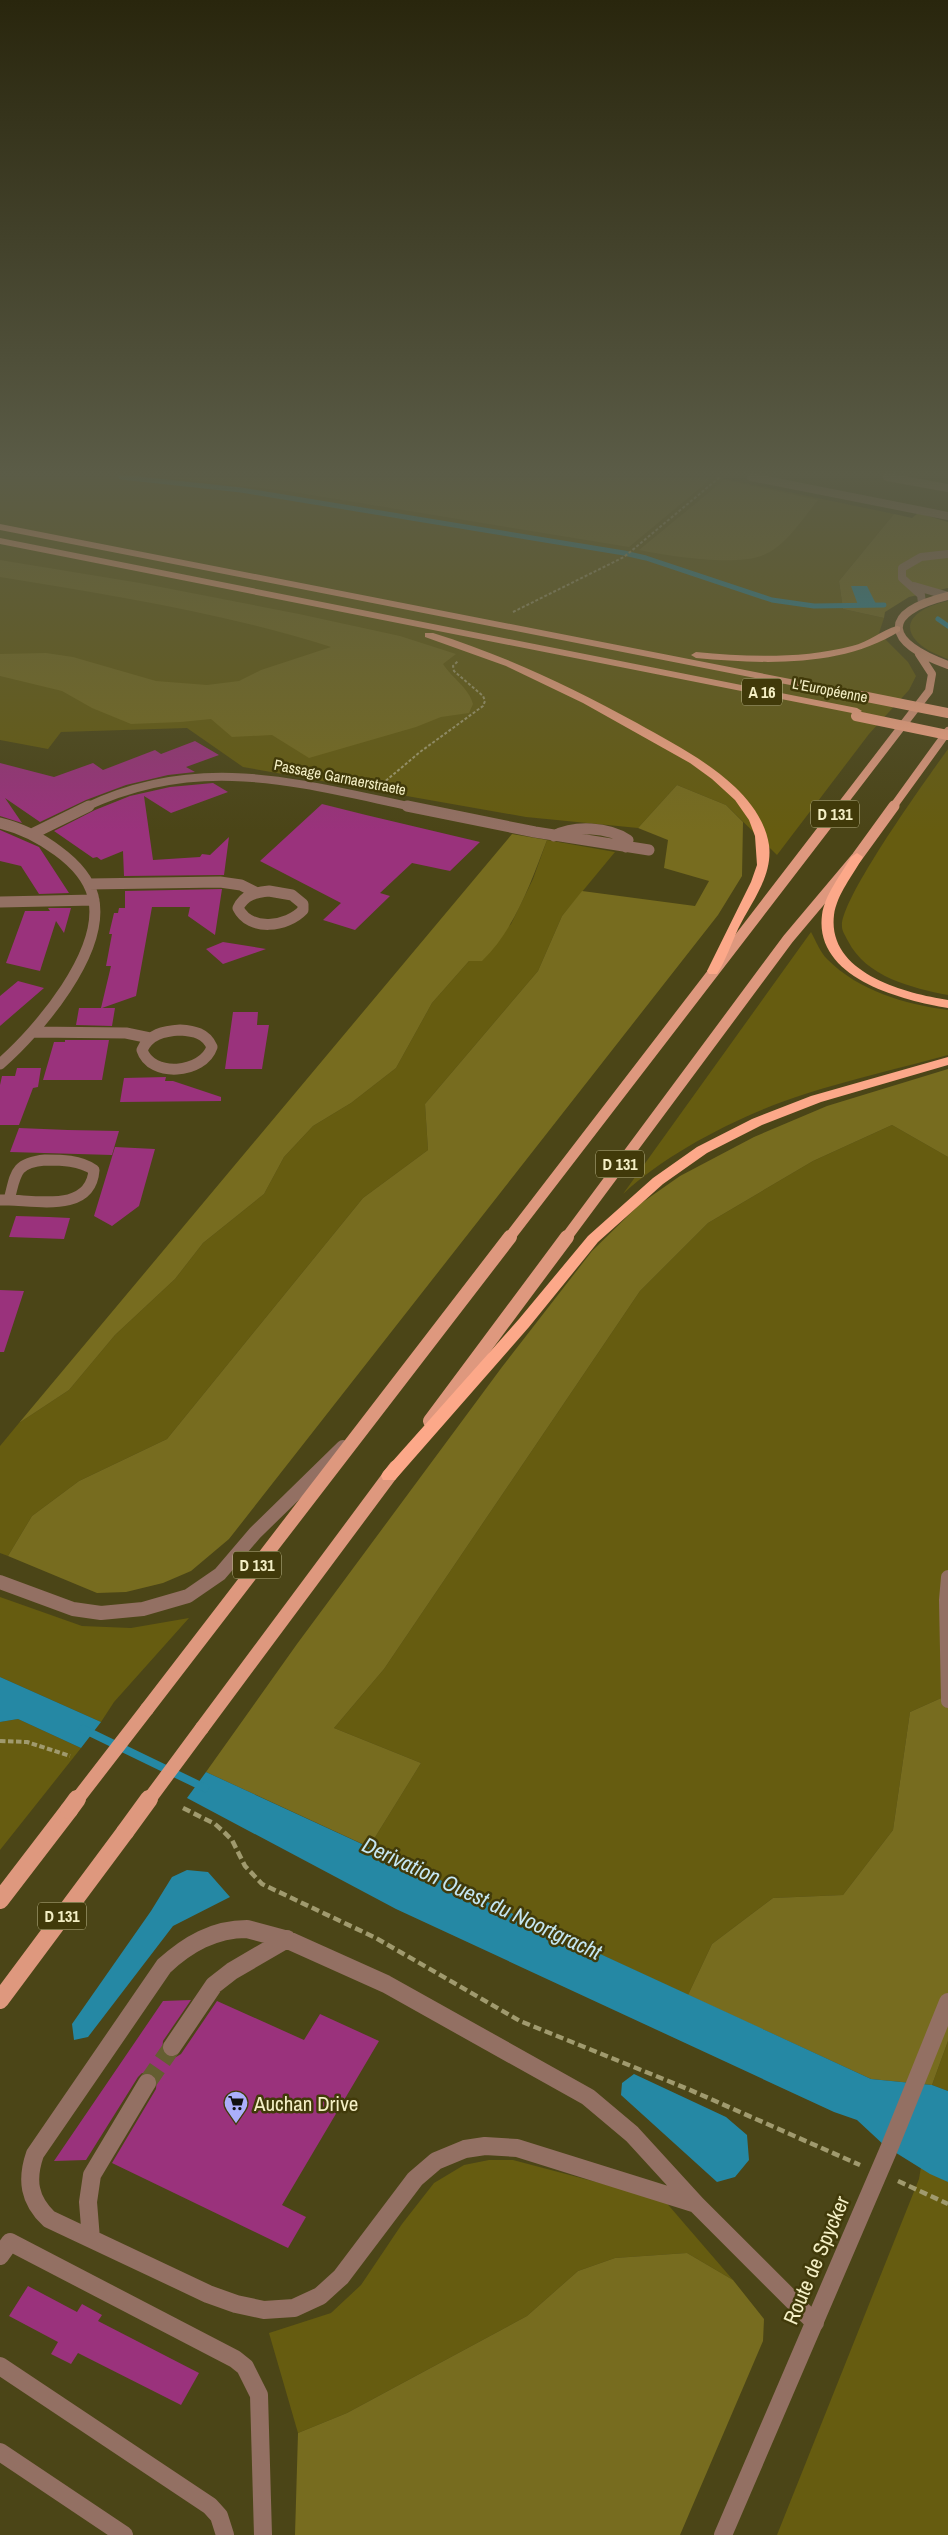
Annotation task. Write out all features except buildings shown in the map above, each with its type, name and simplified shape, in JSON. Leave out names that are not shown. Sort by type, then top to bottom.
[{"type":"highway","points":[[268,595],[422,633],[496,657],[540,676],[612,714],[683,754],[720,779],[753,817],[762,840],[763,859],[758,881],[738,916],[713,971]]},
{"type":"highway","points":[[272,595],[667,673],[857,713],[948,735]]},
{"type":"highway","name":"L'Européenne","points":[[348,595],[948,713]]},
{"type":"highway","points":[[464,618],[683,653],[734,658],[800,656],[839,651],[875,642],[897,629]]},
{"type":"highway","name":"L'Européenne","points":[[857,713],[948,730]]},
{"type":"highway","points":[[857,857],[829,910],[827,927],[830,943],[849,966],[878,985],[908,996],[948,1004]]},
{"type":"highway","points":[[389,1476],[524,1323],[593,1239],[625,1208],[674,1168],[730,1135],[802,1104],[948,1061]]},
{"type":"main road","points":[[948,596],[922,603],[902,614],[898,620],[897,629],[904,643],[919,654],[948,665]]},
{"type":"main road","name":"D 131","points":[[0,1900],[713,971],[925,698],[933,683],[934,675],[931,667],[919,654]]},
{"type":"main road","name":"D 131","points":[[0,2000],[788,939],[857,857],[948,730]]},
{"type":"street","points":[[921,595],[922,603]]},
{"type":"street","name":"Passage Garnaerstraete","points":[[32,834],[120,793],[182,779],[230,777],[271,779],[554,836],[572,828],[619,834],[626,838],[626,847],[648,850]]},
{"type":"street","points":[[0,823],[32,834],[67,858],[89,884],[94,900],[94,921],[87,946],[59,999],[34,1032],[0,1064]]},
{"type":"street","points":[[89,884],[220,882],[241,885],[257,893],[275,891],[291,894],[301,901],[303,910],[294,918],[284,922],[266,924],[250,921],[242,916],[238,908],[244,899],[257,893]]},
{"type":"street","points":[[0,902],[94,900]]},
{"type":"street","points":[[34,1032],[126,1033],[150,1038],[169,1031],[191,1031],[208,1038],[212,1050],[206,1059],[193,1066],[166,1068],[151,1064],[143,1056],[142,1047],[150,1038]]},
{"type":"street","points":[[27,1162],[81,1162],[92,1166],[94,1170],[90,1190],[82,1198],[66,1201],[5,1201],[19,1168],[27,1162]]},
{"type":"street","points":[[0,1582],[73,1609],[101,1613],[151,1608],[188,1596],[220,1574],[255,1533],[368,1422]]},
{"type":"street","points":[[948,1576],[946,1600],[948,1701]]},
{"type":"street","points":[[696,2204],[516,2148],[502,2145],[467,2148],[437,2160],[414,2180],[346,2272],[323,2295],[294,2308],[266,2311],[250,2308],[208,2293],[49,2219],[34,2203],[29,2179],[30,2168],[35,2154],[164,1966],[175,1955],[195,1941],[224,1931],[250,1930],[287,1939],[360,1970],[588,2097],[621,2122],[696,2204],[815,2323]]},
{"type":"street","points":[[172,2047],[214,1985],[232,1971],[287,1939]]},
{"type":"street","name":"Route de Spycker","points":[[723,2535],[879,2173],[948,2002]]},
{"type":"street","points":[[91,2239],[87,2209],[91,2178],[96,2166],[147,2083]]},
{"type":"street","points":[[0,2256],[10,2242],[235,2359],[245,2367],[259,2396],[263,2535]]},
{"type":"street","points":[[0,2366],[210,2506],[219,2516],[225,2535]]},
{"type":"street","points":[[0,2452],[124,2535]]},
{"type":"path","points":[[511,613],[547,595]]},
{"type":"path","points":[[367,797],[420,752],[482,706],[485,701],[483,696],[454,671],[453,666],[460,659]]},
{"type":"path","points":[[0,1741],[16,1739],[70,1756]]},
{"type":"path","points":[[183,1808],[215,1824],[224,1832],[232,1840],[245,1866],[262,1884],[376,1938],[520,2021],[688,2089],[948,2204]]},
{"type":"shaded area","points":[[0,595],[841,595],[843,609],[884,618],[879,633],[908,662],[916,676],[909,690],[869,734],[777,855],[726,805],[677,785],[638,828],[526,817],[243,767],[187,728],[61,732],[48,749],[0,740]]},
{"type":"shaded area","points":[[109,595],[203,595],[400,636],[456,654],[443,664],[468,693],[473,704],[469,713],[441,717],[416,727],[309,758],[272,735],[232,737],[211,719],[131,724],[92,708],[62,691],[0,676],[0,654],[46,653],[73,657],[156,681],[207,685],[239,681],[261,670],[331,647],[250,624]]},
{"type":"shaded area","points":[[841,595],[916,595],[909,597],[885,612],[884,618],[843,609]]},
{"type":"shaded area","points":[[948,601],[948,659],[921,645],[913,637],[910,628],[912,620],[919,613],[931,606]]},
{"type":"shaded area","points":[[948,749],[948,995],[920,989],[891,979],[878,972],[866,964],[856,953],[845,936],[842,927],[845,913],[854,892],[869,866],[886,838]]},
{"type":"shaded area","points":[[677,785],[726,805],[743,822],[742,876],[718,915],[229,1539],[191,1571],[163,1583],[126,1592],[97,1593],[8,1556],[32,1516],[79,1481],[167,1439],[363,1198],[428,1150],[425,1104],[538,971],[562,916],[582,891],[695,906],[709,881],[664,868],[668,840],[638,828]]},
{"type":"shaded area","points":[[512,834],[547,840],[521,904],[513,920],[494,948],[482,961],[469,961],[432,1003],[396,1068],[351,1103],[313,1126],[284,1157],[264,1194],[203,1243],[175,1279],[115,1335],[69,1390],[19,1423]]},
{"type":"shaded area","points":[[547,840],[615,852],[562,916],[538,971],[425,1104],[428,1150],[363,1198],[167,1439],[79,1481],[32,1516],[8,1556],[0,1553],[0,1446],[19,1423],[69,1390],[115,1335],[175,1279],[203,1243],[264,1194],[284,1157],[313,1126],[351,1103],[396,1068],[432,1003],[469,961],[511,924],[533,879]]},
{"type":"shaded area","points":[[811,932],[825,956],[853,980],[899,1000],[948,1010],[948,1055],[859,1078],[782,1102],[758,1112],[685,1148],[662,1163],[623,1194]]},
{"type":"shaded area","points":[[948,1069],[948,1157],[892,1125],[813,1161],[708,1223],[640,1291],[384,1669],[334,1728],[421,1763],[369,1847],[206,1772],[297,1644],[502,1367],[592,1251],[640,1204],[680,1176],[754,1137],[827,1106]]},
{"type":"shaded area","points":[[892,1125],[948,1157],[948,1695],[910,1712],[893,1830],[843,1895],[773,1898],[712,1944],[688,1995],[369,1847],[421,1763],[334,1728],[384,1669],[640,1291],[708,1223],[813,1161]]},
{"type":"shaded area","points":[[0,1597],[82,1626],[131,1628],[189,1618],[114,1702],[101,1722],[0,1677]]},
{"type":"shaded area","points":[[948,1695],[948,2041],[932,2085],[871,2079],[688,1995],[712,1944],[773,1898],[843,1895],[893,1830],[910,1712]]},
{"type":"shaded area","points":[[18,1719],[81,1748],[0,1850],[0,1722]]},
{"type":"shaded area","points":[[948,2041],[948,2091],[932,2085]]},
{"type":"shaded area","points":[[489,2160],[513,2160],[664,2200],[733,2280],[687,2253],[615,2258],[578,2271],[527,2316],[347,2413],[298,2433],[269,2333],[331,2313],[361,2285],[402,2224],[434,2183],[464,2165]]},
{"type":"shaded area","points":[[921,2167],[948,2182],[948,2535],[777,2535],[919,2179]]},
{"type":"shaded area","points":[[687,2253],[733,2280],[764,2319],[763,2341],[680,2535],[295,2535],[298,2433],[347,2413],[527,2316],[578,2271],[615,2258]]},
{"type":"water","points":[[854,595],[872,595],[877,606],[858,605]]},
{"type":"water","points":[[0,1677],[101,1722],[81,1748],[18,1719],[0,1722]]},
{"type":"water","points":[[206,1772],[871,2079],[932,2085],[948,2091],[948,2182],[930,2174],[885,2146],[857,2120],[834,2112],[396,1909],[187,1798]]},
{"type":"water","points":[[187,1870],[208,1872],[230,1897],[173,1926],[88,2037],[74,2040],[72,2024],[151,1911],[172,1877]]},
{"type":"water","points":[[634,2074],[726,2117],[747,2135],[749,2160],[735,2177],[717,2182],[621,2095],[622,2083]]},
{"type":"waterway","points":[[758,595],[772,600],[814,606],[884,605]]},
{"type":"waterway","points":[[938,619],[948,626]]},
{"type":"waterway","name":"Derivation Ouest du Noortgracht","points":[[83,1729],[205,1788]]},
{"type":"tunnel","points":[[147,2083],[172,2047]]},
{"type":"place","name":"Auchan Drive","points":[[236,2124]]}]
